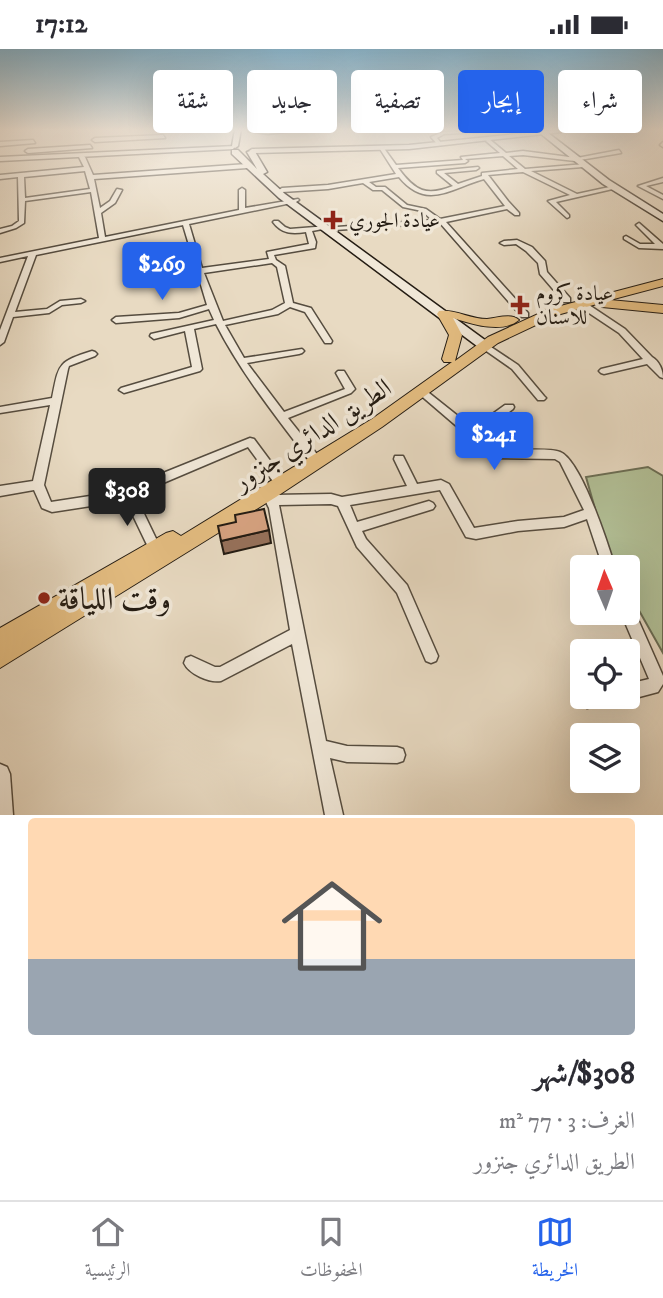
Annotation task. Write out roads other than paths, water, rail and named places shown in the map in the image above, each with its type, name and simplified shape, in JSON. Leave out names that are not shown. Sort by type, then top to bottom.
[{"type":"main road","points":[[257,165],[293,201]]},
{"type":"main road","points":[[584,165],[614,188],[663,216]]},
{"type":"main road","points":[[585,165],[663,216]]},
{"type":"main road","points":[[247,166],[485,340]]},
{"type":"main road","points":[[580,300],[663,273]]},
{"type":"main road","name":"الطريق الدائري جنزور","points":[[627,288],[663,273]]},
{"type":"main road","name":"الطريق الدائري جنزور","points":[[0,657],[269,497],[421,391],[485,340],[519,317],[627,288],[663,282]]},
{"type":"main road","points":[[580,300],[663,309]]},
{"type":"main road","name":"الطريق الدائري جنزور","points":[[0,657],[155,549],[312,456],[449,359],[485,340],[580,300]]},
{"type":"main road","points":[[448,314],[483,323],[519,317]]},
{"type":"main road","points":[[448,314],[457,336],[449,359]]},
{"type":"street","points":[[86,165],[99,212],[102,238]]},
{"type":"street","points":[[421,165],[394,167],[399,175],[427,194],[439,194],[485,176],[552,165]]},
{"type":"street","points":[[470,165],[485,176],[501,193],[507,207],[517,214]]},
{"type":"street","points":[[517,165],[576,196]]},
{"type":"street","points":[[91,177],[247,166]]},
{"type":"street","points":[[0,177],[86,169]]},
{"type":"street","points":[[456,186],[439,172],[476,169]]},
{"type":"street","points":[[282,190],[399,175]]},
{"type":"street","points":[[0,231],[22,222],[19,198],[21,177]]},
{"type":"street","points":[[663,180],[641,186],[663,199]]},
{"type":"street","points":[[364,181],[375,189],[383,188],[405,206],[424,210],[440,221],[519,317]]},
{"type":"street","points":[[566,216],[551,201],[614,188]]},
{"type":"street","points":[[21,201],[94,190]]},
{"type":"street","points":[[99,212],[117,198],[119,190]]},
{"type":"street","points":[[242,190],[243,211]]},
{"type":"street","points":[[646,204],[663,199]]},
{"type":"street","points":[[0,260],[293,201]]},
{"type":"street","points":[[276,222],[280,229],[286,231],[308,230],[440,221],[507,207]]},
{"type":"street","points":[[185,222],[219,323],[242,361],[312,456]]},
{"type":"street","points":[[639,225],[662,247]]},
{"type":"street","points":[[289,304],[281,266],[273,261],[270,254],[314,244],[308,230]]},
{"type":"street","points":[[626,239],[639,246],[662,247]]},
{"type":"street","points":[[504,243],[517,242],[529,249],[542,263],[543,272],[622,331],[663,375]]},
{"type":"street","points":[[0,342],[33,254]]},
{"type":"street","points":[[200,271],[273,261]]},
{"type":"street","points":[[11,315],[48,311],[60,303],[80,301]]},
{"type":"street","points":[[154,336],[275,312],[289,304],[308,310],[328,341]]},
{"type":"street","points":[[116,320],[179,315],[212,306]]},
{"type":"street","points":[[124,390],[197,369],[189,328]]},
{"type":"street","points":[[485,340],[515,367],[541,398]]},
{"type":"street","points":[[242,361],[299,351]]},
{"type":"street","points":[[92,354],[66,364],[54,401],[38,485],[46,505],[52,507],[99,501],[128,493],[250,442],[276,477]]},
{"type":"street","points":[[604,371],[651,361]]},
{"type":"street","points":[[282,417],[348,391],[350,389],[341,373]]},
{"type":"street","points":[[421,391],[472,433],[495,456],[560,456],[578,483],[605,555]]},
{"type":"street","points":[[0,409],[54,401]]},
{"type":"street","points":[[472,433],[509,408]]},
{"type":"street","points":[[399,459],[414,489]]},
{"type":"street","points":[[0,491],[38,485]]},
{"type":"street","points":[[334,815],[297,634],[282,541],[269,497],[331,499],[342,502],[435,485],[445,487],[467,529],[473,534],[564,522],[590,513]]},
{"type":"street","points":[[128,493],[155,549]]},
{"type":"street","points":[[342,502],[361,543],[402,589],[432,656]]},
{"type":"street","points":[[355,528],[429,506]]},
{"type":"street","points":[[191,663],[214,675],[221,674],[297,634]]},
{"type":"street","points":[[640,641],[657,680],[653,687],[640,690]]},
{"type":"street","points":[[319,747],[347,754],[397,755]]},
{"type":"street","points":[[0,774],[3,815]]},
{"type":"place","name":"عيادة الجوري","points":[[333,220]]},
{"type":"place","name":"عيادة كروم للاسنان","points":[[520,305]]},
{"type":"place","name":"وقت اللياقة","points":[[44,598]]}]
